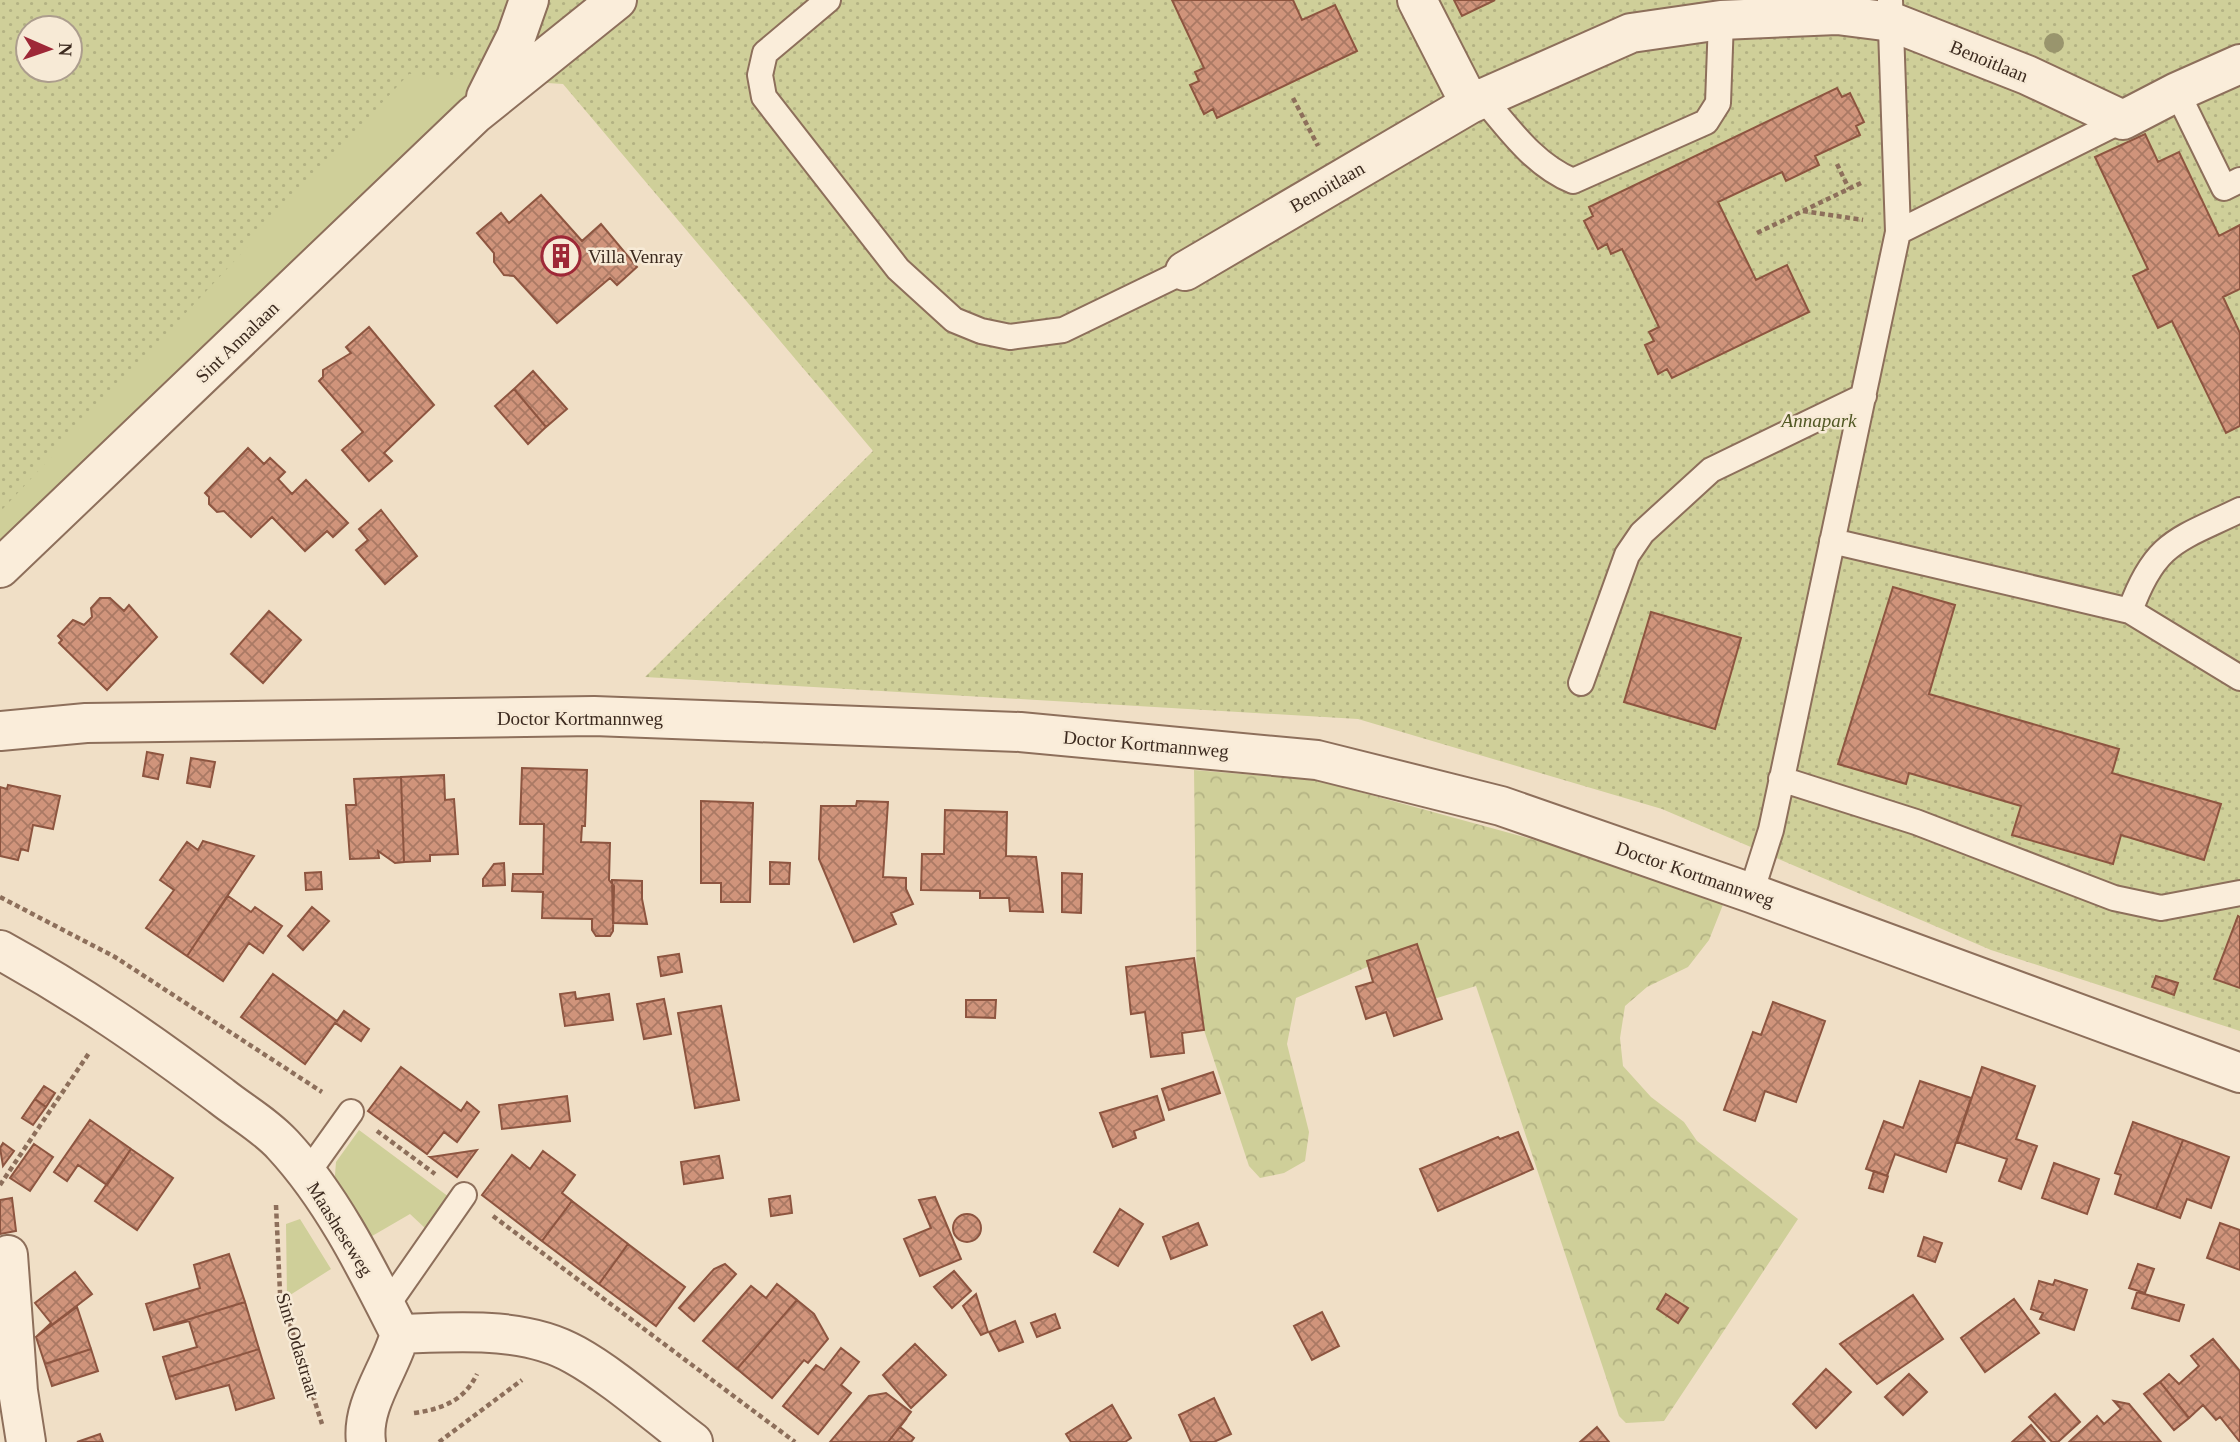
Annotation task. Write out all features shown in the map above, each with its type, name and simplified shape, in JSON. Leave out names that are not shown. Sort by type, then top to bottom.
[{"type":"street","name":"Sint Annalaan","points":[[474,115],[507,58],[529,0]]},
{"type":"street","name":"Sint Annalaan","points":[[0,568],[474,115],[617,0]]},
{"type":"street","points":[[1417,0],[1476,100]]},
{"type":"street","name":"Benoitlaan","points":[[1185,271],[1476,100],[1630,33],[1721,20],[1891,11],[2123,120]]},
{"type":"street","points":[[2123,120],[2240,64]]},
{"type":"street","name":"Doctor Kortmannweg","points":[[0,731],[86,723],[594,716],[1020,732],[1317,760],[1501,806],[1751,893],[2240,1073]]},
{"type":"street","name":"Maasheseweg","points":[[0,950],[73,989],[283,1144],[366,1267],[393,1320]]},
{"type":"street","points":[[8,1255],[18,1391],[26,1442]]},
{"type":"street","points":[[366,1442],[363,1422],[394,1357],[393,1320],[484,1334],[526,1337],[574,1354],[693,1442]]},
{"type":"lane","points":[[828,0],[765,53],[760,75],[764,97],[898,269],[954,320],[981,331],[1010,337],[1037,336],[1075,325],[1185,271]]},
{"type":"lane","points":[[1751,893],[1771,830],[1898,229],[1891,11]]},
{"type":"lane","points":[[1476,100],[1552,172],[1573,181],[1706,122],[1718,103],[1721,20]]},
{"type":"lane","points":[[2177,92],[2224,188],[2240,180]]},
{"type":"lane","points":[[1898,229],[2123,120]]},
{"type":"lane","points":[[1581,683],[1627,555],[1642,533],[1711,470],[1864,396]]},
{"type":"lane","points":[[2130,611],[2143,576],[2169,544],[2240,510]]},
{"type":"lane","points":[[1832,541],[2130,611],[2240,678]]},
{"type":"lane","points":[[1781,779],[1916,822],[2114,898],[2161,908],[2240,892]]},
{"type":"lane","points":[[306,1175],[351,1112]]},
{"type":"lane","points":[[393,1320],[464,1195]]},
{"type":"path","points":[[1293,98],[1339,180]]},
{"type":"path","points":[[1838,164],[1849,189]]},
{"type":"path","points":[[1757,233],[1897,166]]},
{"type":"path","points":[[1801,211],[1898,229]]},
{"type":"path","points":[[0,897],[115,957],[351,1112],[795,1442]]},
{"type":"path","points":[[0,1185],[113,1017]]},
{"type":"path","name":"Sint Odastraat","points":[[306,1175],[275,1206],[280,1293],[325,1432]]},
{"type":"path","points":[[372,1404],[414,1413],[438,1409],[458,1399],[473,1382],[483,1364],[484,1334]]},
{"type":"path","points":[[439,1442],[562,1350]]},
{"type":"green space","name":"Annapark","points":[[0,0],[2240,0],[2240,1031],[1991,950],[1662,809],[1358,719],[645,677],[873,451],[563,84],[409,74],[0,512]]},
{"type":"green space","points":[[515,0],[470,96],[0,550],[0,395],[54,270]]},
{"type":"green space","points":[[1194,770],[1316,780],[1710,888],[1726,897],[1709,940],[1688,967],[1647,987],[1625,1006],[1620,1038],[1623,1066],[1651,1097],[1684,1122],[1697,1141],[1798,1219],[1664,1421],[1626,1423],[1619,1416],[1476,986],[1424,1002],[1409,954],[1367,967],[1296,998],[1287,1044],[1309,1132],[1305,1161],[1284,1173],[1260,1178],[1249,1166],[1197,1009]]},
{"type":"green space","points":[[359,1130],[449,1197],[426,1229],[410,1214],[367,1239],[334,1188],[336,1162]]},
{"type":"green space","points":[[300,1219],[331,1269],[287,1297],[286,1224]]},
{"type":"building","points":[[1172,0],[1293,0],[1302,20],[1335,5],[1357,51],[1217,118],[1213,109],[1204,114],[1190,85],[1199,81],[1195,72],[1204,68]]},
{"type":"building","points":[[1454,0],[1495,0],[1462,16]]},
{"type":"building","points":[[1837,88],[1842,97],[1850,93],[1864,122],[1856,126],[1860,135],[1815,156],[1819,165],[1786,181],[1782,172],[1718,202],[1756,280],[1787,265],[1809,312],[1672,378],[1667,369],[1658,374],[1645,345],[1654,341],[1649,332],[1659,327],[1622,249],[1611,254],[1607,244],[1598,249],[1584,221],[1593,216],[1589,207]]},
{"type":"building","points":[[2145,134],[2158,162],[2179,152],[2219,236],[2240,225],[2240,289],[2223,297],[2240,333],[2240,426],[2226,433],[2172,321],[2158,328],[2133,276],[2148,269],[2095,157]]},
{"type":"building","name":"Villa Venray","points":[[541,195],[582,241],[601,224],[637,267],[617,285],[610,278],[557,323],[514,276],[504,275],[494,262],[494,253],[477,233],[501,213],[509,223]]},
{"type":"building","points":[[369,327],[434,405],[384,453],[392,461],[369,481],[342,450],[363,432],[319,381],[323,377],[323,370],[351,353],[346,347]]},
{"type":"building","points":[[533,371],[567,409],[546,427],[514,389]]},
{"type":"building","points":[[514,389],[546,427],[528,444],[495,406]]},
{"type":"building","points":[[248,448],[264,464],[270,458],[285,472],[278,479],[292,494],[306,480],[348,523],[333,537],[327,531],[305,551],[272,517],[251,537],[224,511],[217,512],[209,504],[209,497],[205,493]]},
{"type":"building","points":[[381,510],[417,556],[385,584],[356,550],[368,540],[359,529]]},
{"type":"building","points":[[1893,587],[1955,605],[1929,694],[2119,749],[2112,773],[2221,804],[2204,860],[2121,835],[2113,864],[2012,835],[2021,806],[1909,773],[1906,784],[1838,764]]},
{"type":"building","points":[[100,598],[110,598],[124,611],[129,605],[157,637],[107,690],[59,643],[62,640],[58,636],[73,620],[84,625],[92,617],[91,608]]},
{"type":"building","points":[[269,611],[301,640],[263,683],[231,654]]},
{"type":"building","points":[[1651,612],[1741,638],[1715,729],[1624,702]]},
{"type":"building","points":[[147,752],[163,755],[158,779],[143,776]]},
{"type":"building","points":[[191,758],[215,762],[210,787],[187,783]]},
{"type":"building","points":[[522,768],[587,770],[585,826],[582,826],[581,842],[610,843],[609,880],[614,886],[613,931],[610,936],[596,936],[592,930],[592,919],[542,918],[543,892],[512,891],[513,874],[543,874],[544,824],[520,824]]},
{"type":"building","points":[[444,775],[445,800],[454,799],[458,854],[430,855],[430,861],[404,862],[401,777]]},
{"type":"building","points":[[401,777],[404,862],[395,863],[378,851],[379,858],[350,859],[346,805],[356,805],[354,779]]},
{"type":"building","points":[[8,785],[60,796],[53,829],[33,825],[28,851],[21,849],[18,860],[0,856],[0,787],[7,789]]},
{"type":"building","points":[[701,801],[753,803],[750,902],[721,902],[721,883],[701,883]]},
{"type":"building","points":[[857,801],[888,802],[883,877],[906,878],[906,889],[913,904],[891,913],[896,924],[854,942],[819,859],[821,806],[856,806]]},
{"type":"building","points":[[945,810],[1007,812],[1006,856],[1036,857],[1043,912],[1010,911],[1009,898],[980,898],[980,891],[921,890],[922,854],[944,854]]},
{"type":"building","points":[[203,841],[254,856],[187,956],[146,928],[174,890],[160,880],[187,842],[198,850]]},
{"type":"building","points":[[770,862],[790,863],[789,884],[770,884]]},
{"type":"building","points":[[504,863],[505,885],[483,886],[483,879],[494,864]]},
{"type":"building","points":[[321,872],[322,889],[306,890],[305,873]]},
{"type":"building","points":[[1062,873],[1082,874],[1081,913],[1062,912]]},
{"type":"building","points":[[612,880],[642,881],[647,924],[613,923]]},
{"type":"building","points":[[228,896],[251,912],[255,907],[282,926],[263,953],[249,943],[223,981],[187,956]]},
{"type":"building","points":[[312,907],[329,921],[303,950],[288,936]]},
{"type":"building","points":[[2238,916],[2240,917],[2240,988],[2214,979]]},
{"type":"building","points":[[1417,944],[1442,1019],[1394,1036],[1386,1012],[1366,1019],[1356,987],[1373,982],[1367,961]]},
{"type":"building","points":[[679,954],[682,972],[661,976],[658,957]]},
{"type":"building","points":[[1194,958],[1204,1030],[1182,1033],[1184,1053],[1151,1057],[1145,1012],[1131,1014],[1126,967]]},
{"type":"building","points":[[273,974],[337,1021],[344,1011],[369,1029],[361,1041],[335,1023],[305,1064],[241,1017]]},
{"type":"building","points":[[2156,976],[2178,983],[2174,995],[2152,987]]},
{"type":"building","points":[[575,992],[576,999],[609,994],[613,1020],[565,1026],[560,994]]},
{"type":"building","points":[[664,999],[671,1034],[644,1039],[637,1004]]},
{"type":"building","points":[[966,1000],[996,1000],[995,1018],[966,1017]]},
{"type":"building","points":[[1773,1002],[1825,1021],[1796,1102],[1765,1091],[1755,1121],[1724,1110],[1753,1032],[1761,1035]]},
{"type":"building","points":[[721,1006],[739,1100],[695,1108],[678,1013]]},
{"type":"building","points":[[401,1067],[461,1111],[467,1102],[479,1112],[457,1142],[444,1132],[427,1154],[368,1111]]},
{"type":"building","points":[[1982,1067],[2035,1086],[2016,1139],[2037,1146],[2021,1189],[1999,1181],[2007,1159],[1957,1142]]},
{"type":"building","points":[[1213,1072],[1220,1093],[1169,1110],[1162,1089]]},
{"type":"building","points":[[1920,1081],[1971,1098],[1946,1172],[1895,1154],[1887,1176],[1866,1169],[1884,1121],[1903,1128]]},
{"type":"building","points":[[44,1086],[55,1093],[46,1107],[35,1099]]},
{"type":"building","points":[[567,1096],[570,1121],[502,1129],[499,1105]]},
{"type":"building","points":[[1157,1096],[1164,1120],[1134,1131],[1136,1138],[1113,1147],[1100,1113]]},
{"type":"building","points":[[35,1099],[46,1107],[33,1125],[22,1118]]},
{"type":"building","points":[[90,1120],[131,1149],[107,1185],[78,1165],[67,1181],[54,1172]]},
{"type":"building","points":[[2133,1122],[2183,1140],[2156,1209],[2115,1194],[2121,1175],[2115,1173]]},
{"type":"building","points":[[1518,1132],[1533,1169],[1438,1211],[1420,1169],[1498,1137],[1500,1139]]},
{"type":"building","points":[[2183,1140],[2229,1157],[2211,1208],[2187,1199],[2180,1218],[2156,1209]]},
{"type":"building","points":[[3,1143],[14,1151],[3,1166],[0,1148]]},
{"type":"building","points":[[34,1144],[53,1157],[30,1191],[10,1178]]},
{"type":"building","points":[[131,1149],[173,1178],[137,1230],[95,1201]]},
{"type":"building","points":[[477,1150],[457,1177],[430,1157],[431,1157]]},
{"type":"building","points":[[543,1151],[575,1175],[562,1193],[572,1201],[542,1241],[482,1195],[512,1155],[530,1169]]},
{"type":"building","points":[[719,1156],[723,1178],[684,1184],[681,1162]]},
{"type":"building","points":[[2054,1163],[2099,1179],[2087,1214],[2042,1198]]},
{"type":"building","points":[[1874,1171],[1888,1176],[1883,1192],[1869,1188]]},
{"type":"building","points":[[790,1196],[792,1213],[771,1216],[769,1199]]},
{"type":"building","points":[[935,1197],[961,1259],[920,1276],[904,1239],[931,1228],[919,1200]]},
{"type":"building","points":[[12,1198],[16,1231],[0,1234],[0,1200]]},
{"type":"building","points":[[572,1201],[628,1244],[599,1284],[542,1241]]},
{"type":"building","points":[[1120,1209],[1143,1224],[1118,1266],[1094,1252]]},
{"type":"building","points":[[967,1214],[977,1218],[981,1228],[977,1238],[967,1242],[957,1238],[953,1228],[957,1218]]},
{"type":"building","points":[[1198,1223],[1207,1245],[1171,1259],[1163,1237]]},
{"type":"building","points":[[2220,1223],[2240,1230],[2240,1270],[2207,1258]]},
{"type":"building","points":[[1924,1237],[1942,1243],[1935,1262],[1918,1256]]},
{"type":"building","points":[[628,1244],[685,1287],[656,1326],[599,1284]]},
{"type":"building","points":[[229,1254],[245,1302],[154,1330],[146,1304],[200,1288],[194,1265]]},
{"type":"building","points":[[725,1264],[736,1274],[694,1321],[679,1308],[714,1269]]},
{"type":"building","points":[[2138,1264],[2154,1269],[2145,1293],[2129,1288]]},
{"type":"building","points":[[954,1271],[971,1291],[952,1308],[934,1287]]},
{"type":"building","points":[[75,1272],[92,1294],[36,1337],[51,1323],[35,1303]]},
{"type":"building","points":[[2055,1280],[2087,1290],[2074,1330],[2040,1319],[2043,1313],[2031,1309],[2039,1281],[2053,1285]]},
{"type":"building","points":[[777,1284],[797,1300],[737,1369],[703,1341],[751,1286],[766,1298]]},
{"type":"building","points":[[2137,1292],[2184,1305],[2179,1321],[2132,1308]]},
{"type":"building","points":[[976,1294],[988,1332],[981,1335],[963,1306]]},
{"type":"building","points":[[1666,1294],[1688,1308],[1678,1323],[1657,1309]]},
{"type":"building","points":[[1913,1295],[1943,1339],[1877,1384],[1840,1344]]},
{"type":"building","points":[[2014,1299],[2039,1333],[1985,1372],[1961,1338]]},
{"type":"building","points":[[797,1300],[814,1314],[828,1339],[808,1363],[804,1360],[772,1398],[737,1369]]},
{"type":"building","points":[[245,1302],[259,1349],[169,1377],[163,1357],[197,1347],[189,1321],[154,1330]]},
{"type":"building","points":[[77,1307],[91,1349],[45,1364],[36,1337]]},
{"type":"building","points":[[1322,1312],[1339,1346],[1312,1360],[1294,1326]]},
{"type":"building","points":[[1055,1314],[1060,1328],[1037,1337],[1031,1323]]},
{"type":"building","points":[[1015,1321],[1023,1342],[999,1351],[989,1332]]},
{"type":"building","points":[[2213,1339],[2240,1371],[2240,1442],[2220,1417],[2216,1420],[2203,1405],[2189,1418],[2160,1382],[2169,1374],[2179,1384],[2199,1366],[2191,1356]]},
{"type":"building","points":[[915,1344],[946,1375],[911,1408],[883,1375]]},
{"type":"building","points":[[841,1348],[859,1362],[841,1385],[851,1393],[818,1434],[783,1406],[816,1365],[824,1370]]},
{"type":"building","points":[[91,1349],[98,1371],[52,1386],[45,1364]]},
{"type":"building","points":[[259,1349],[274,1398],[236,1410],[229,1385],[176,1399],[169,1377]]},
{"type":"building","points":[[1826,1369],[1851,1392],[1816,1428],[1793,1404]]},
{"type":"building","points":[[1909,1374],[1927,1392],[1903,1415],[1885,1397]]},
{"type":"building","points":[[2160,1382],[2189,1418],[2174,1430],[2144,1394]]},
{"type":"building","points":[[886,1393],[911,1412],[888,1442],[830,1442],[869,1396]]},
{"type":"building","points":[[2055,1394],[2080,1422],[2058,1442],[2052,1442],[2029,1417]]},
{"type":"building","points":[[1214,1398],[1231,1434],[1214,1442],[1191,1442],[1179,1415]]},
{"type":"building","points":[[2114,1401],[2129,1404],[2161,1442],[2069,1442],[2097,1416],[2104,1424],[2121,1409]]},
{"type":"building","points":[[1112,1405],[1131,1438],[1125,1442],[1071,1442],[1066,1434]]},
{"type":"building","points":[[907,1418],[900,1427],[914,1438],[911,1442],[888,1442]]},
{"type":"building","points":[[2031,1425],[2045,1442],[2012,1442]]},
{"type":"building","points":[[1597,1427],[1609,1442],[1580,1442]]},
{"type":"building","points":[[100,1434],[103,1442],[77,1442]]},
{"type":"place","name":"Villa Venray","points":[[561,256]]}]
